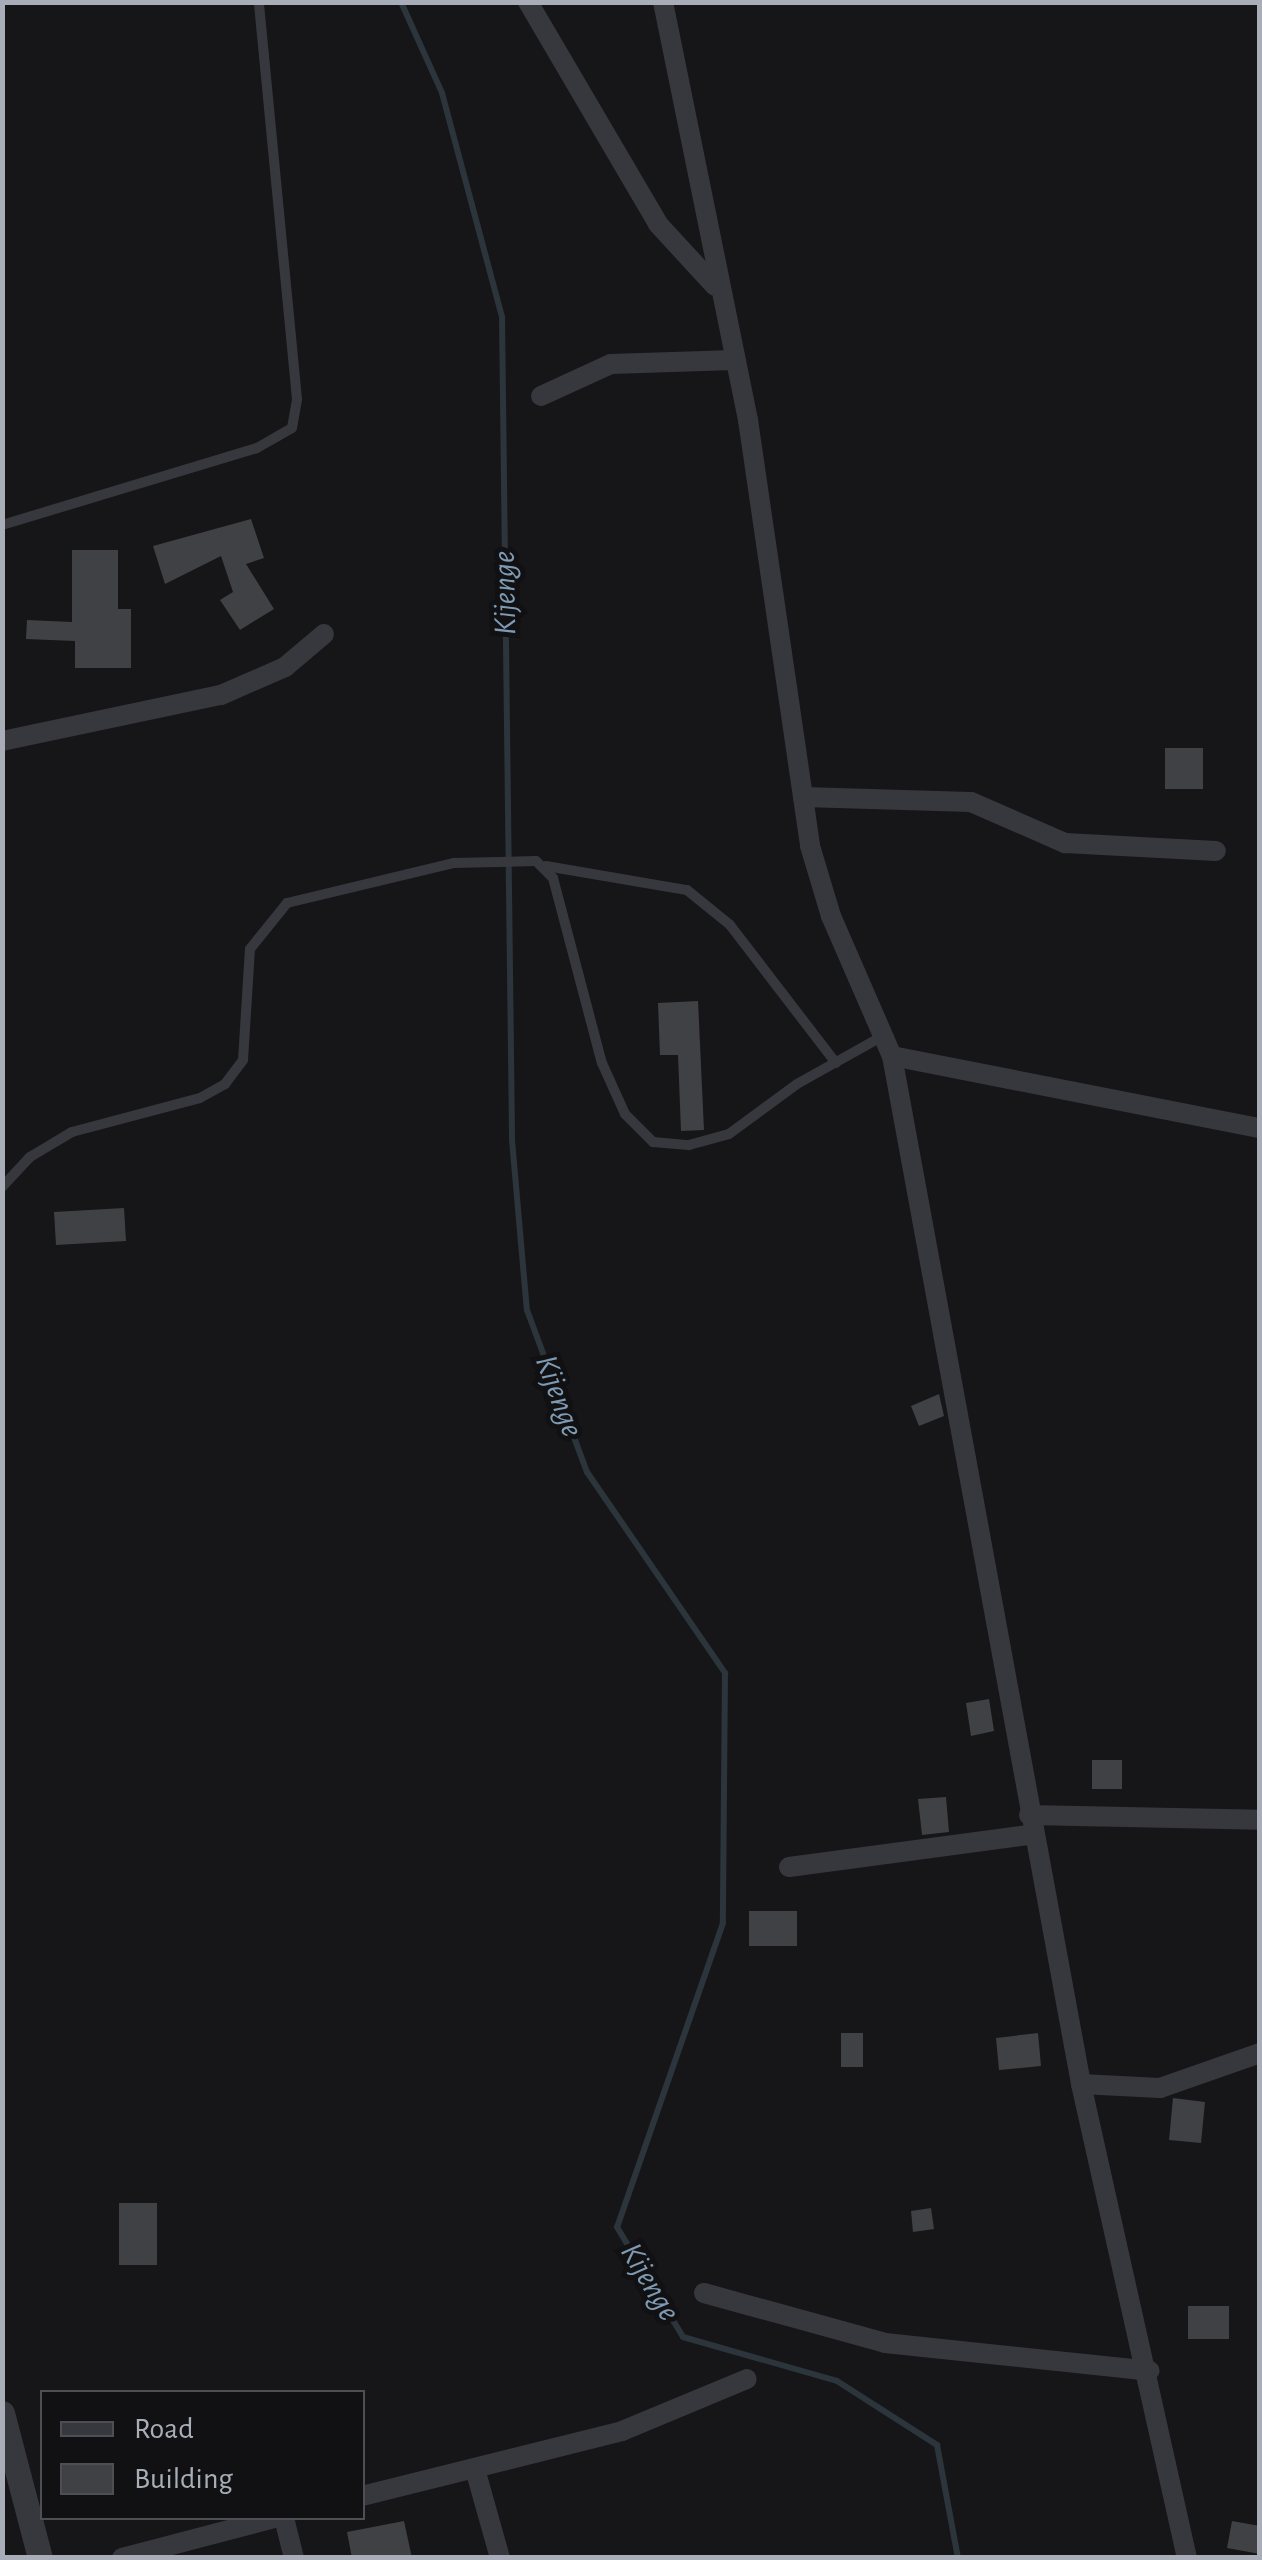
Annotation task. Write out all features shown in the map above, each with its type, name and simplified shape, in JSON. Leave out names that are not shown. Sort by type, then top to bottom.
[{"type":"street","points":[[528,2],[658,224],[717,288]]},
{"type":"street","points":[[663,2],[786,642],[804,797],[830,916],[892,1056],[1080,2084],[1150,2372],[1187,2558]]},
{"type":"street","points":[[541,396],[611,364],[734,360]]},
{"type":"street","points":[[2,741],[221,696],[285,667],[324,634]]},
{"type":"street","points":[[804,797],[971,802],[995,806],[1065,844],[1216,851]]},
{"type":"street","points":[[892,1056],[1260,1128]]},
{"type":"street","points":[[788,1866],[1032,1824],[1260,1820]]},
{"type":"street","points":[[1080,2084],[1160,2088],[1260,2053]]},
{"type":"street","points":[[704,2293],[884,2343],[1150,2372]]},
{"type":"street","points":[[365,2495],[622,2431],[746,2379]]},
{"type":"street","points":[[2,2413],[40,2558]]},
{"type":"street","points":[[475,2470],[500,2558]]},
{"type":"street","points":[[122,2558],[266,2520]]},
{"type":"street","points":[[284,2520],[294,2558]]},
{"type":"lane","points":[[2,524],[257,448],[292,428],[297,399],[259,2]]},
{"type":"lane","points":[[2,1187],[30,1157],[72,1132],[200,1098],[226,1084],[243,1060],[250,948],[287,903],[474,861],[540,863],[687,890],[730,925],[836,1062]]},
{"type":"lane","points":[[540,863],[566,912],[602,1063],[625,1114],[653,1142],[689,1145],[730,1134],[836,1062],[883,1036]]},
{"type":"building","points":[[251,519],[264,558],[246,564],[274,609],[240,630],[220,600],[233,592],[221,556],[165,584],[153,546]]},
{"type":"building","points":[[72,550],[118,550],[118,609],[131,609],[131,668],[75,668],[75,641],[26,639],[27,620],[72,622]]},
{"type":"building","points":[[1165,748],[1203,748],[1203,789],[1165,789]]},
{"type":"building","points":[[698,1001],[704,1130],[681,1131],[678,1055],[660,1055],[658,1003]]},
{"type":"building","points":[[124,1208],[126,1241],[56,1245],[54,1212]]},
{"type":"building","points":[[939,1394],[944,1416],[919,1426],[911,1406]]},
{"type":"building","points":[[989,1699],[994,1731],[971,1736],[966,1703]]},
{"type":"building","points":[[1092,1760],[1122,1760],[1122,1789],[1092,1789]]},
{"type":"building","points":[[946,1797],[949,1832],[922,1835],[918,1799]]},
{"type":"building","points":[[749,1911],[797,1911],[797,1946],[749,1946]]},
{"type":"building","points":[[841,2033],[863,2033],[863,2067],[841,2067]]},
{"type":"building","points":[[1038,2033],[1041,2066],[999,2070],[996,2038]]},
{"type":"building","points":[[1173,2098],[1205,2102],[1201,2143],[1169,2140]]},
{"type":"building","points":[[119,2203],[157,2203],[157,2265],[119,2265]]},
{"type":"building","points":[[931,2208],[934,2229],[913,2232],[911,2211]]},
{"type":"building","points":[[1188,2306],[1229,2306],[1229,2339],[1188,2339]]},
{"type":"building","points":[[404,2521],[412,2558],[352,2558],[347,2532]]},
{"type":"building","points":[[1232,2521],[1260,2526],[1260,2554],[1227,2548]]},
{"type":"waterway","name":"Kijenge","points":[[401,2],[442,93],[502,317],[512,1140],[527,1310],[587,1472],[725,1673],[723,1923],[617,2227],[683,2337],[837,2381],[937,2445],[958,2558]]}]
